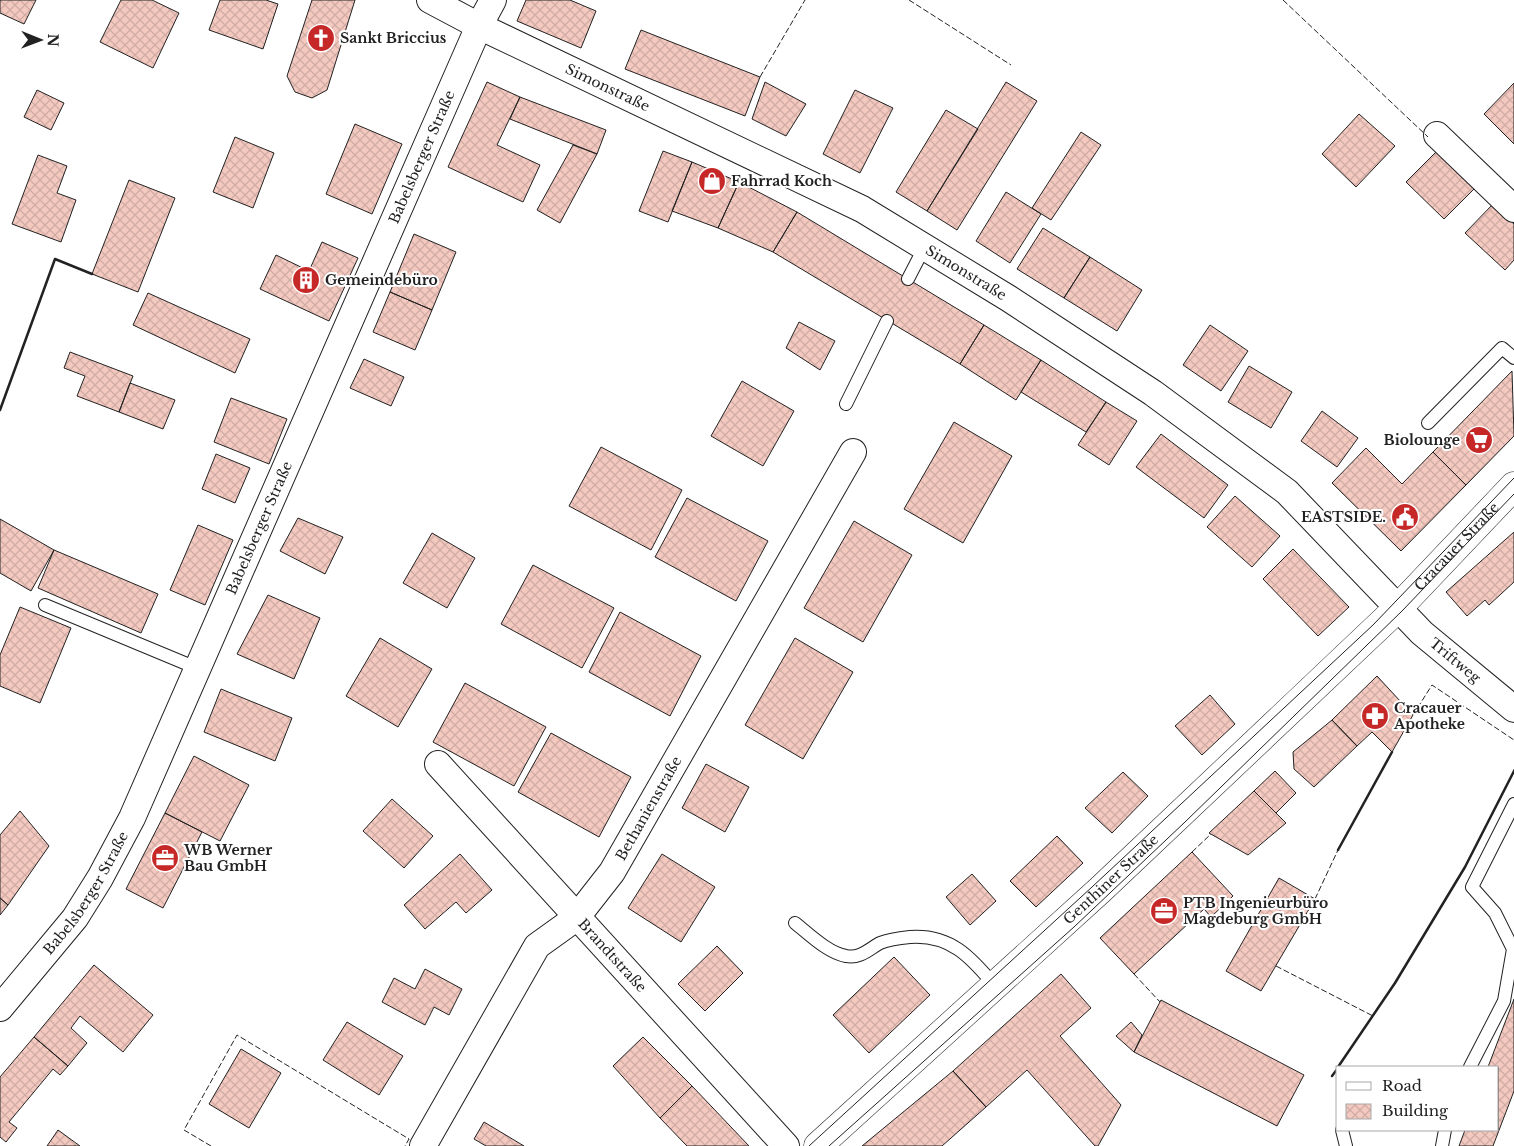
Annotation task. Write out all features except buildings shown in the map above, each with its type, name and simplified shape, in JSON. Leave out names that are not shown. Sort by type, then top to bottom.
[{"type":"main road","name":"Cracauer Straße","points":[[1399,606],[1514,486]]},
{"type":"main road","name":"Genthiner Straße","points":[[818,1146],[1100,890],[1399,606]]},
{"type":"street","name":"Simonstraße","points":[[430,0],[479,26],[862,209],[1008,298],[1153,393],[1287,492],[1399,606]]},
{"type":"street","name":"Babelsberger Straße","points":[[0,1008],[75,918],[100,878],[151,778],[479,26],[494,0]]},
{"type":"street","points":[[1437,135],[1514,209]]},
{"type":"street","name":"Bethanienstraße","points":[[423,1146],[537,946],[576,918],[612,872],[853,452]]},
{"type":"street","name":"Triftweg","points":[[1399,606],[1422,633],[1514,709]]},
{"type":"street","name":"Brandtstraße","points":[[438,764],[576,918],[786,1146]]},
{"type":"lane","points":[[908,279],[924,248]]},
{"type":"lane","points":[[846,404],[887,321]]},
{"type":"lane","points":[[1428,423],[1502,348],[1514,358]]},
{"type":"lane","points":[[45,605],[198,669]]},
{"type":"lane","points":[[1471,1066],[1504,1001],[1513,949],[1494,912],[1472,887],[1514,804]]},
{"type":"lane","points":[[794,923],[837,953],[847,957],[858,956],[880,943],[895,938],[926,936],[939,938],[955,946],[995,986]]},
{"type":"lane","points":[[1342,1131],[1346,1146]]},
{"type":"lane","points":[[1442,1146],[1445,1131]]},
{"type":"tram line","points":[[809,1146],[1092,887],[1373,625],[1514,478]]},
{"type":"tram line","points":[[829,1146],[1074,927],[1185,822],[1402,611],[1514,494]]},
{"type":"fence","points":[[760,77],[805,0]]},
{"type":"fence","points":[[909,0],[1011,65]]},
{"type":"fence","points":[[1283,0],[1428,137]]},
{"type":"fence","points":[[1413,715],[1432,685],[1514,740]]},
{"type":"fence","points":[[1192,852],[1211,834]]},
{"type":"fence","points":[[1315,899],[1338,850]]},
{"type":"fence","points":[[1276,966],[1373,1016]]},
{"type":"fence","points":[[1134,974],[1160,1002]]},
{"type":"fence","points":[[211,1146],[184,1130],[237,1035],[409,1139],[405,1146]]},
{"type":"wall","points":[[0,410],[55,259],[92,274]]},
{"type":"wall","points":[[1338,850],[1392,752]]},
{"type":"wall","points":[[1339,1066],[1395,983],[1465,867],[1514,771]]},
{"type":"wall","points":[[1332,1076],[1336,1071]]},
{"type":"place","name":"Sankt Briccius","points":[[321,38]]},
{"type":"place","name":"Fahrrad Koch","points":[[712,181]]},
{"type":"place","name":"Gemeindebüro","points":[[306,280]]},
{"type":"place","name":"Biolounge","points":[[1479,440]]},
{"type":"place","name":"EASTSIDE.","points":[[1405,517]]},
{"type":"place","name":"Cracauer Apotheke","points":[[1375,716]]},
{"type":"place","name":"WB Werner Bau GmbH","points":[[165,858]]},
{"type":"place","name":"PTB Ingenieurbüro Magdeburg GmbH","points":[[1164,911]]}]
